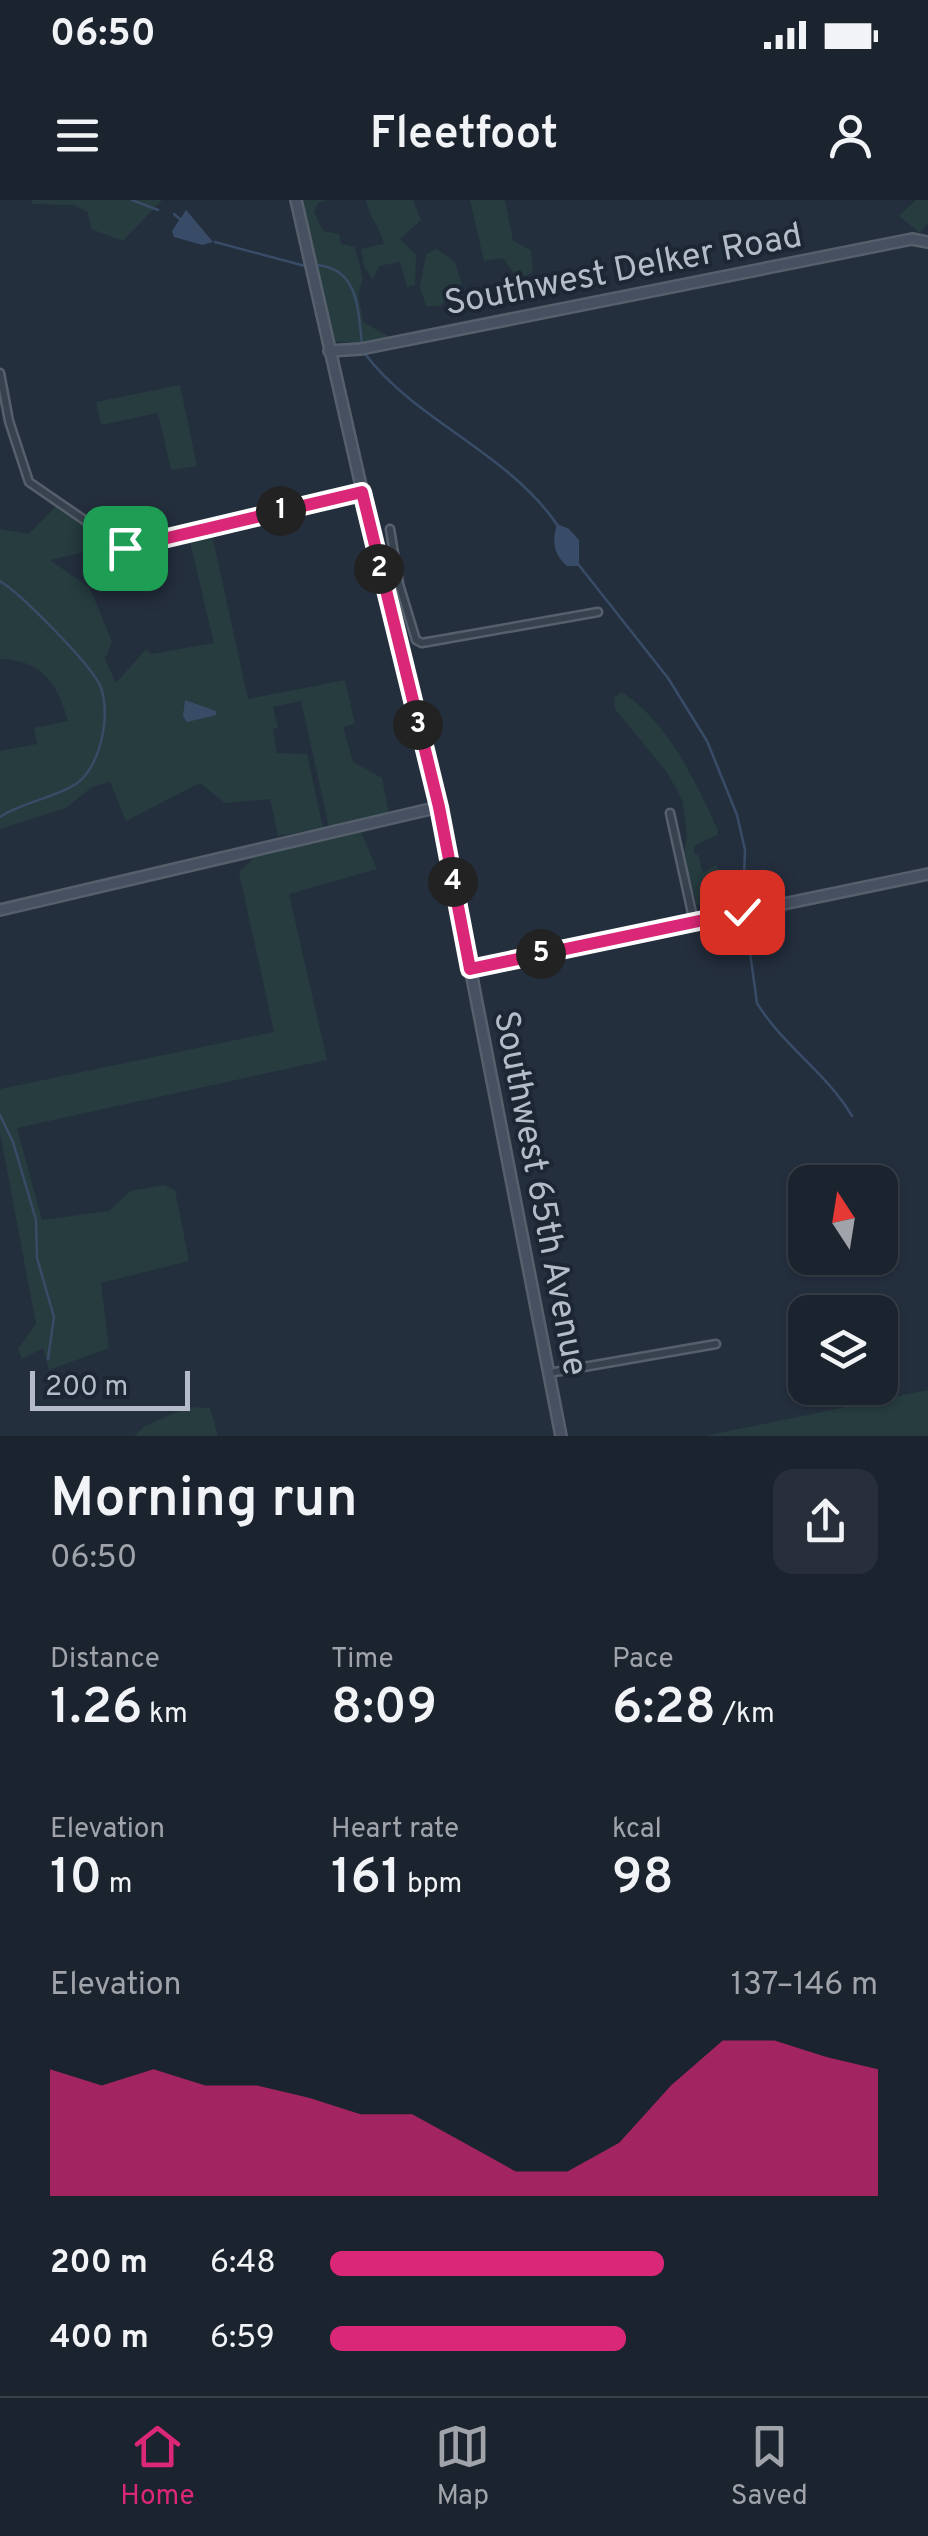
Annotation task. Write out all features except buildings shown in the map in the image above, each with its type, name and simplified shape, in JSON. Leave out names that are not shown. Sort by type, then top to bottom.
[{"type":"street","name":"Southwest 65th Avenue","points":[[296,200],[384,587],[439,807],[561,1436]]},
{"type":"street","name":"Southwest Delker Road","points":[[329,351],[379,345],[912,239],[928,242]]},
{"type":"street","points":[[0,373],[28,482],[125,548],[362,492]]},
{"type":"street","points":[[390,528],[412,634],[422,642],[598,612]]},
{"type":"street","points":[[384,587],[400,584]]},
{"type":"street","points":[[0,910],[439,807]]},
{"type":"street","points":[[670,813],[694,922]]},
{"type":"street","points":[[470,969],[928,874]]},
{"type":"street","points":[[549,1373],[716,1344]]},
{"type":"green space","points":[[31,200],[162,200],[123,241],[91,229],[88,212],[73,205],[32,204]]},
{"type":"green space","points":[[301,200],[327,200],[318,203],[314,212],[323,231],[339,234],[341,244],[355,247],[363,279],[358,294],[363,322],[389,340],[331,341]]},
{"type":"green space","points":[[366,200],[413,200],[421,220],[400,239],[416,255],[415,285],[407,287],[400,262],[379,266],[373,279],[364,267],[361,249],[384,244]]},
{"type":"green space","points":[[470,200],[505,200],[513,241],[531,250],[533,272],[523,277],[525,294],[521,297],[518,279],[503,258],[484,261]]},
{"type":"green space","points":[[916,200],[928,200],[928,223],[920,233],[899,216]]},
{"type":"green space","points":[[437,249],[455,262],[462,285],[440,306],[426,306],[420,287],[426,254]]},
{"type":"green space","points":[[180,385],[197,466],[171,470],[158,413],[101,425],[96,402]]},
{"type":"green space","points":[[56,506],[117,550],[94,550],[50,560],[90,588],[112,642],[105,659],[116,683],[146,649],[151,654],[214,643],[189,538],[211,530],[248,699],[345,680],[355,724],[343,727],[353,762],[382,778],[389,815],[329,827],[301,701],[273,707],[278,728],[273,729],[277,753],[307,754],[323,828],[278,836],[270,799],[225,803],[200,783],[126,821],[110,782],[92,787],[66,808],[0,829],[0,751],[37,744],[34,728],[68,721],[59,695],[46,676],[27,664],[0,659],[0,529],[29,534]]},
{"type":"green space","points":[[622,692],[667,736],[718,830],[717,835],[694,846],[694,854],[698,855],[703,873],[715,865],[729,879],[719,896],[719,888],[713,887],[697,906],[684,855],[687,836],[682,799],[666,771],[615,709],[614,698]]},
{"type":"green space","points":[[360,830],[377,869],[289,894],[327,1060],[17,1128],[42,1220],[109,1211],[130,1191],[164,1185],[175,1190],[189,1261],[101,1283],[109,1348],[49,1370],[43,1348],[22,1359],[18,1349],[36,1324],[0,1132],[0,1089],[274,1032],[239,872],[257,855]]},
{"type":"green space","points":[[928,1390],[928,1436],[705,1436],[855,1405],[898,1405],[898,1396]]},
{"type":"green space","points":[[188,1407],[210,1408],[218,1436],[134,1436],[145,1426]]},
{"type":"water","points":[[186,210],[213,242],[202,245],[174,237],[172,231]]},
{"type":"water","points":[[557,524],[569,529],[579,540],[579,566],[567,566],[556,552]]},
{"type":"water","points":[[185,700],[216,711],[216,715],[187,722],[183,716]]},
{"type":"waterway","points":[[132,200],[158,210]]},
{"type":"waterway","points":[[174,214],[181,220]]},
{"type":"waterway","points":[[215,242],[305,266]]},
{"type":"waterway","points":[[316,265],[330,268],[348,282],[357,305],[362,344]]},
{"type":"waterway","points":[[365,354],[410,400],[514,478],[558,526]]},
{"type":"waterway","points":[[578,564],[668,678],[707,741],[737,815],[745,850],[743,902],[757,1003],[852,1116]]},
{"type":"waterway","points":[[0,581],[72,648],[96,678],[105,710],[100,746],[84,777],[67,789],[0,817]]},
{"type":"waterway","points":[[0,1115],[13,1142],[36,1220],[37,1258],[54,1317],[48,1359]]},
{"type":"route","points":[[125,548],[362,492],[439,807],[470,969],[742,912]]}]
